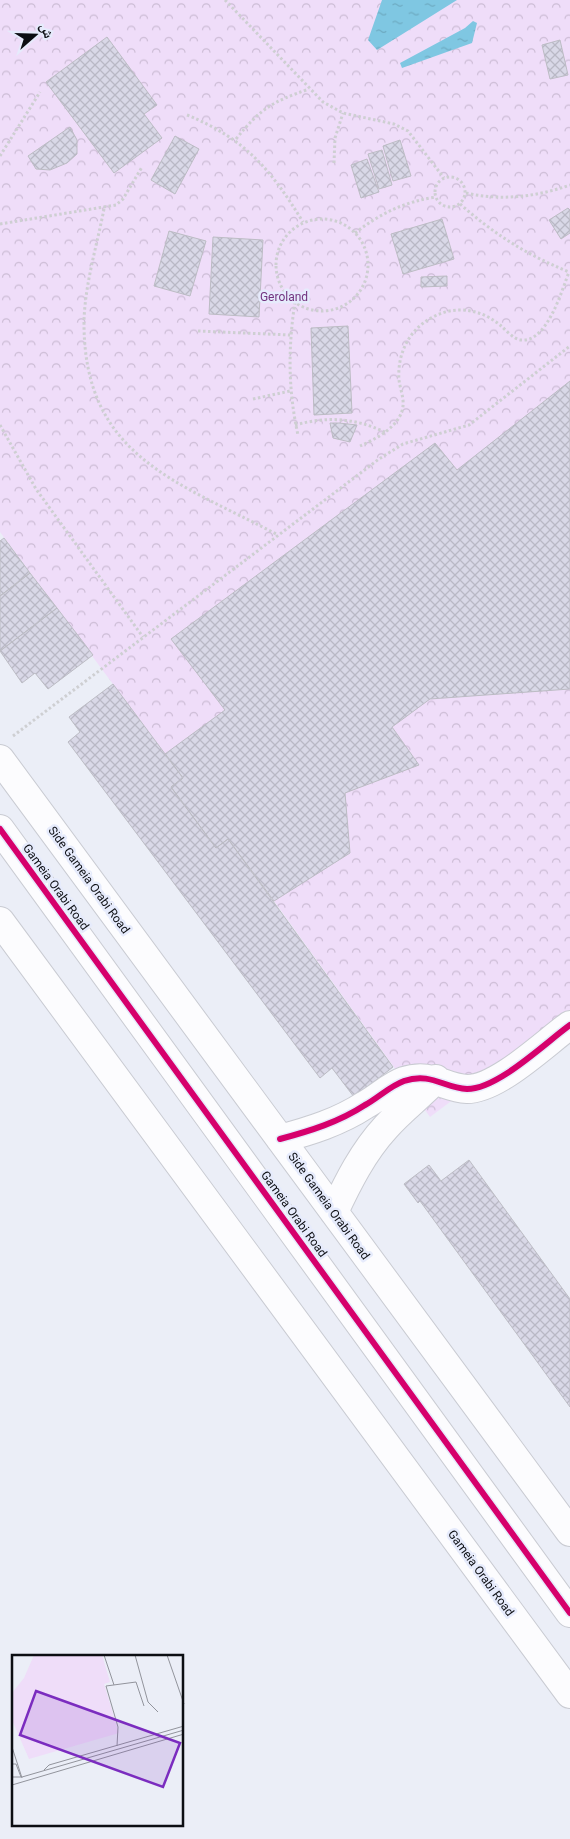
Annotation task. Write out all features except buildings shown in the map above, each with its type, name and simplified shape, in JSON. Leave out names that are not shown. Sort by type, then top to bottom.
[{"type":"street","name":"Side Gameia Orabi Road","points":[[4,749],[280,1140],[570,1532]]},
{"type":"street","name":"Gameia Orabi Road","points":[[0,829],[570,1613]]},
{"type":"street","name":"Gameia Orabi Road","points":[[0,921],[570,1694]]},
{"type":"street","points":[[280,1140],[338,1120],[403,1081],[419,1078],[436,1079],[466,1089],[479,1087],[507,1072],[570,1025]]},
{"type":"street","points":[[334,1212],[348,1182],[386,1126],[436,1079]]},
{"type":"path","points":[[225,0],[323,102],[343,113],[394,124],[408,131],[444,178]]},
{"type":"path","points":[[236,139],[264,108],[309,89]]},
{"type":"path","points":[[0,156],[40,92]]},
{"type":"path","points":[[334,163],[335,138],[343,113]]},
{"type":"path","points":[[187,115],[214,126],[236,139],[273,177],[303,222]]},
{"type":"path","points":[[0,224],[116,205],[123,198],[142,166]]},
{"type":"path","points":[[452,177],[459,180],[466,194],[460,204],[446,207],[436,197],[436,190],[438,183],[444,178],[452,177]]},
{"type":"path","points":[[466,194],[490,197],[527,196],[570,185]]},
{"type":"path","points":[[355,233],[393,208],[414,201],[436,197]]},
{"type":"path","points":[[360,446],[385,432],[400,415],[403,406],[399,361],[404,345],[416,329],[433,317],[452,310],[473,310],[485,315],[520,340],[535,336],[552,314],[569,272],[537,259],[510,243],[460,204]]},
{"type":"path","points":[[104,208],[84,320],[91,381],[100,406],[116,433],[134,453],[159,472],[278,535]]},
{"type":"path","points":[[331,219],[344,224],[355,233],[365,251],[368,271],[364,284],[346,304],[334,310],[306,308],[295,302],[285,292],[278,280],[277,253],[283,240],[292,230],[303,222],[331,219]]},
{"type":"path","points":[[295,302],[290,335],[290,391],[298,435]]},
{"type":"path","points":[[198,330],[290,335]]},
{"type":"path","points":[[4,749],[143,637],[392,450],[417,440],[469,425],[570,346]]},
{"type":"path","points":[[253,399],[290,391]]},
{"type":"path","points":[[295,425],[332,418],[350,419],[385,432]]},
{"type":"path","points":[[0,425],[36,489],[143,637]]},
{"type":"green space","name":"Geroland","points":[[0,0],[570,0],[570,1012],[430,1117],[274,901],[0,532]]},
{"type":"water","points":[[382,0],[457,0],[377,50],[368,40]]},
{"type":"water","points":[[473,21],[477,23],[472,43],[402,68],[400,63],[465,28]]},
{"type":"cycle path","points":[[0,829],[570,1613]]},
{"type":"cycle path","points":[[280,1139],[335,1121],[404,1081],[422,1078],[430,1079],[467,1089],[493,1082],[521,1064],[570,1025]]}]
